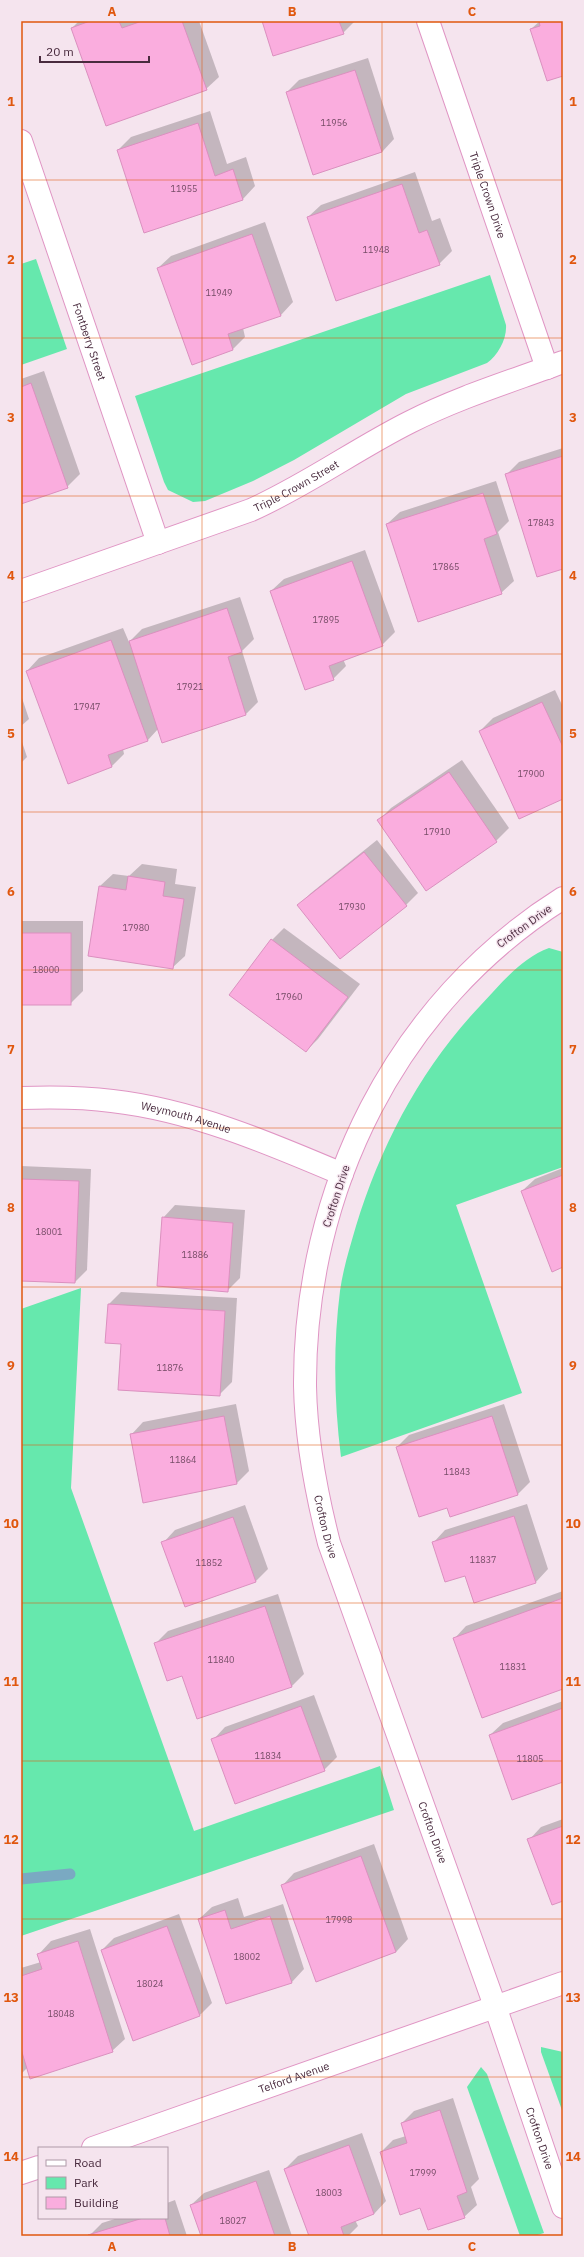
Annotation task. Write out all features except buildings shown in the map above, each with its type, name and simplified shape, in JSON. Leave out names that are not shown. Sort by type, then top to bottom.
[{"type":"street","name":"Triple Crown Drive","points":[[428,21],[555,365]]},
{"type":"street","name":"Fontberry Street","points":[[21,141],[158,543]]},
{"type":"street","name":"Triple Crown Street","points":[[21,591],[251,510],[291,490],[387,434],[436,409],[555,365]]},
{"type":"street","name":"Crofton Drive","points":[[563,898],[519,927],[462,979],[412,1038],[389,1073],[358,1136],[342,1174],[321,1245],[308,1324],[305,1387],[309,1438],[316,1487],[329,1543],[495,2006],[563,2206]]},
{"type":"street","name":"Weymouth Avenue","points":[[21,1098],[66,1097],[113,1101],[158,1109],[199,1120],[342,1174]]},
{"type":"street","name":"Telford Avenue","points":[[96,2147],[563,1983]]},
{"type":"street","points":[[21,2173],[38,2167]]},
{"type":"green space","points":[[36,259],[67,349],[21,365],[21,264]]},
{"type":"green space","points":[[490,275],[506,325],[506,330],[501,346],[495,356],[487,363],[406,394],[294,460],[253,481],[205,501],[193,502],[168,490],[135,396]]},
{"type":"green space","points":[[549,948],[563,952],[563,1167],[456,1205],[522,1393],[341,1457],[335,1374],[336,1332],[340,1291],[356,1226],[378,1166],[405,1109],[421,1081],[439,1055],[459,1030],[503,981],[529,958]]},
{"type":"green space","points":[[81,1288],[71,1488],[194,1831],[380,1766],[394,1810],[21,1936],[21,1309]]},
{"type":"green space","points":[[541,2047],[563,2052],[563,2113],[541,2052]]},
{"type":"green space","points":[[481,2067],[487,2074],[544,2233],[534,2236],[520,2236],[467,2087]]},
{"type":"waterway","points":[[21,1879],[70,1874]]}]
